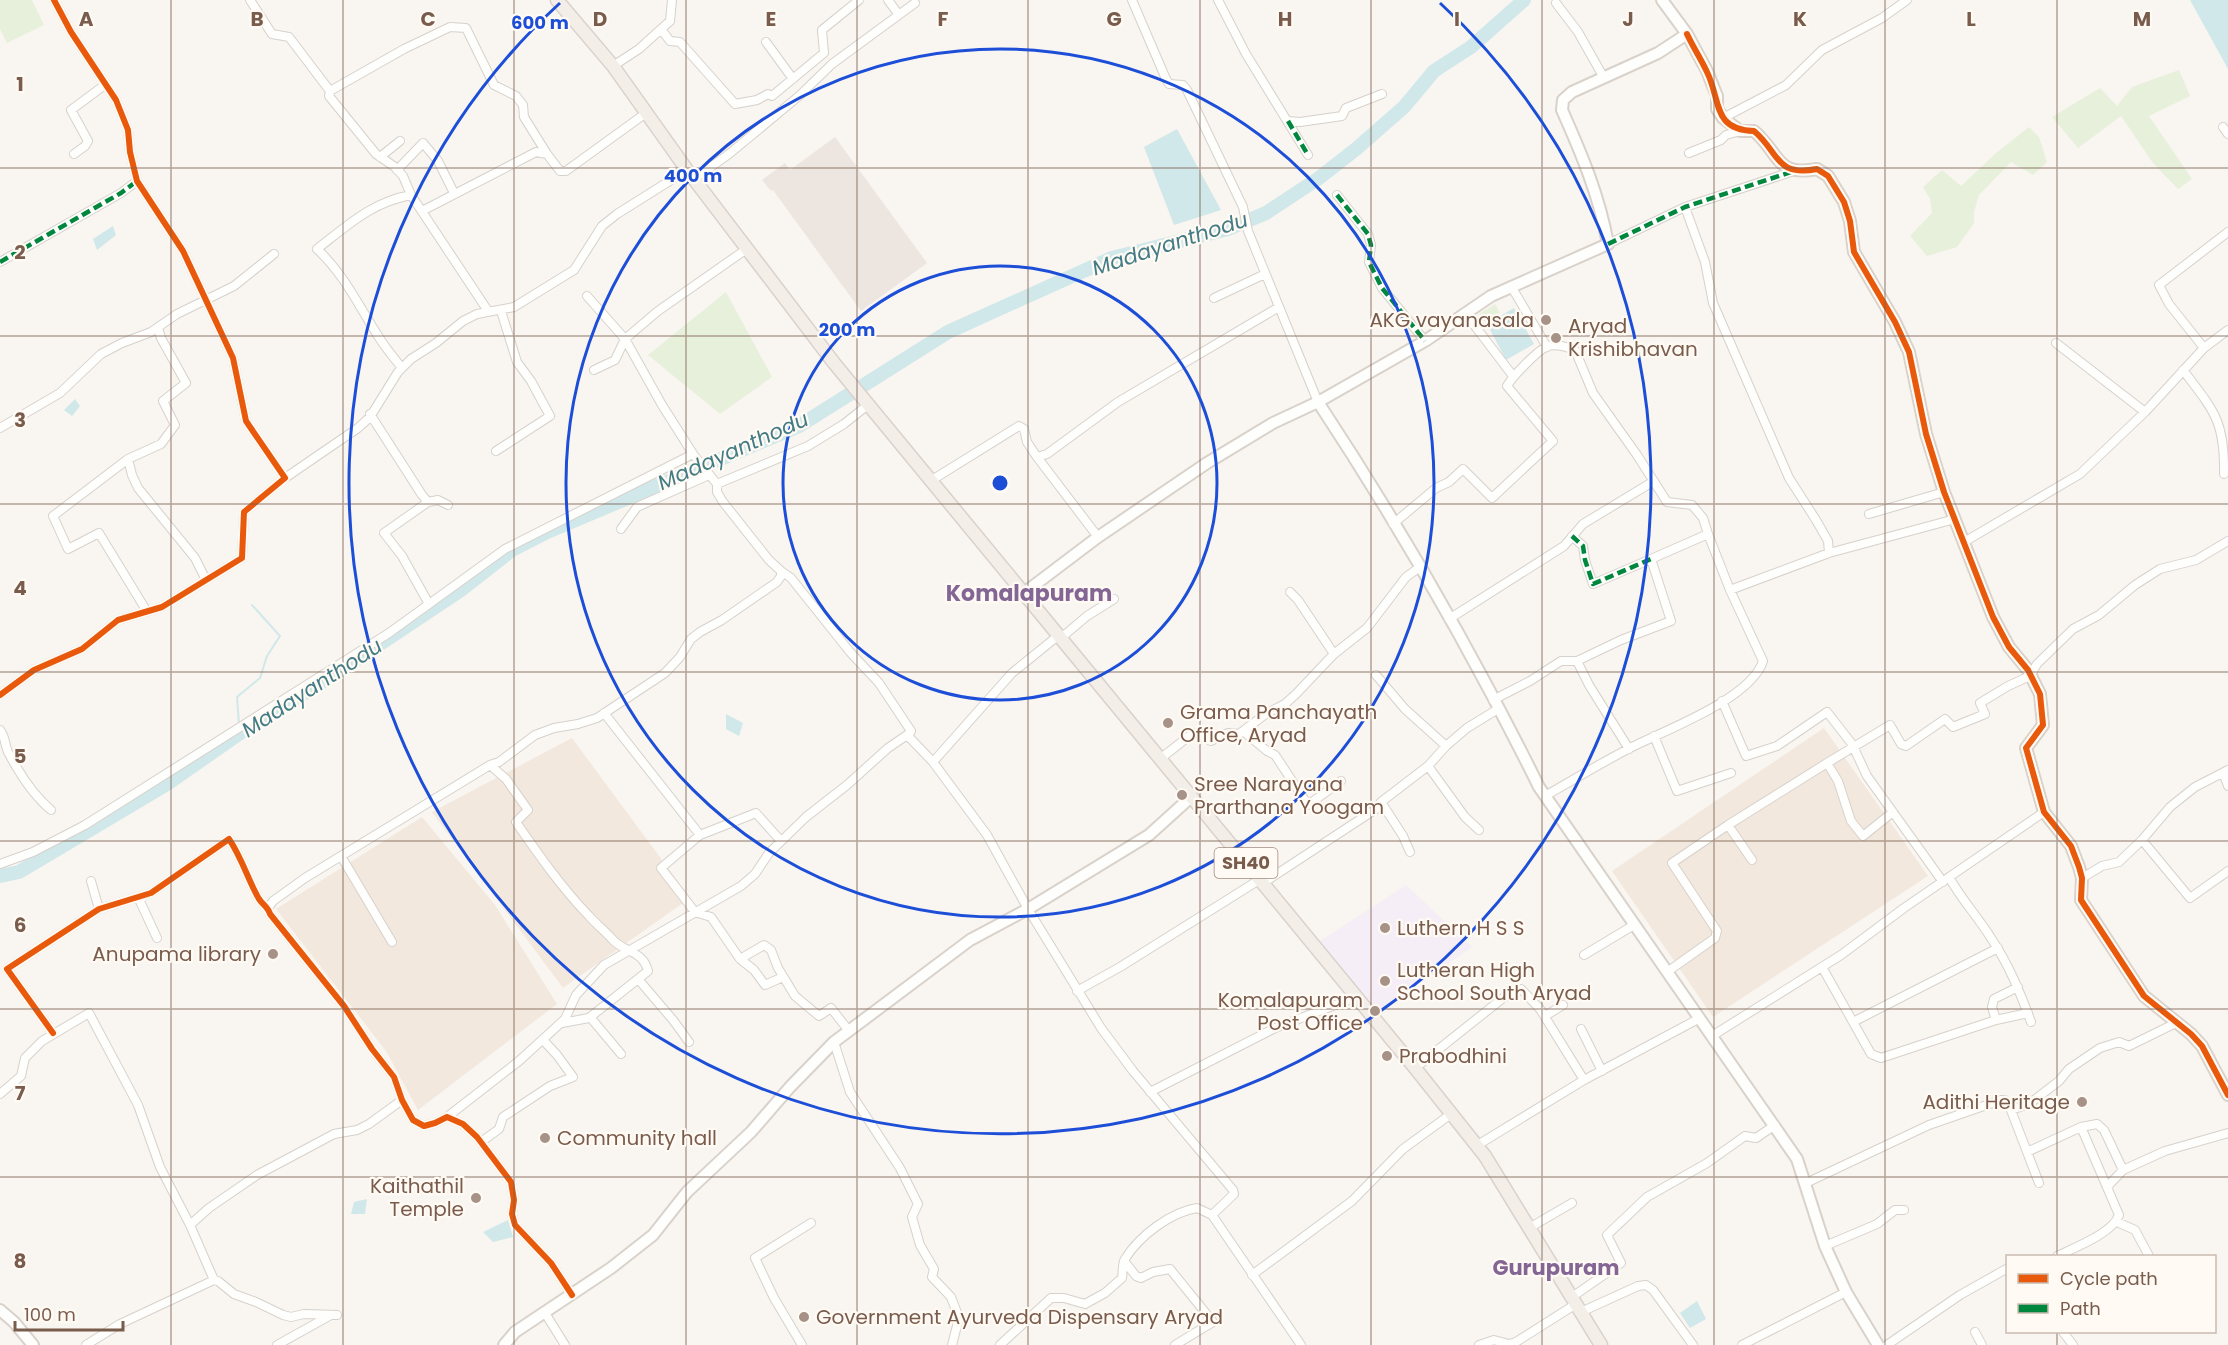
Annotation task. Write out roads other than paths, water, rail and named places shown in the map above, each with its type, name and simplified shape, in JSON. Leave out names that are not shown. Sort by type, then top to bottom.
[{"type":"main road","name":"SH40","points":[[557,0],[612,66],[690,175],[834,363],[1485,1156],[1600,1345]]},
{"type":"main road","points":[[1662,0],[1687,34],[1707,71],[1717,96],[1717,109],[1726,126],[1740,131],[1754,131],[1763,138],[1780,164],[1794,171],[1817,169],[1828,176],[1844,202],[1850,221],[1854,252],[1895,322],[1909,352],[1926,434],[1944,492],[1993,617],[2009,647],[2040,694],[2043,724],[2026,748],[2044,812],[2071,846],[2082,878],[2081,900],[2144,996],[2178,1022],[2202,1046],[2228,1095]]},
{"type":"main road","points":[[1024,593],[1098,537],[1207,463],[1273,423],[1318,402],[1425,341],[1491,296],[1608,244],[1602,212],[1586,163],[1562,110],[1563,100],[1572,93],[1658,53],[1687,34]]},
{"type":"main road","points":[[1318,402],[1420,567],[1545,796],[1797,1159],[1825,1246],[1846,1292],[1878,1345]]},
{"type":"main road","points":[[504,1345],[515,1332],[572,1295],[653,1235],[687,1192],[751,1132],[790,1086],[834,1042],[970,940],[1028,909],[1149,835],[1191,797]]},
{"type":"main road","points":[[0,1310],[14,1322],[33,1345]]},
{"type":"street","points":[[54,0],[71,32],[116,100],[128,130],[130,152],[137,181],[183,251],[233,358],[246,421],[285,478]]},
{"type":"street","points":[[250,0],[272,34],[289,37],[330,91],[329,96],[357,133],[380,157],[403,176],[411,195],[488,311]]},
{"type":"street","points":[[612,66],[639,49],[670,21],[672,0]]},
{"type":"street","points":[[661,29],[670,41],[680,42],[735,104],[757,100],[768,93],[772,96],[793,79],[824,53],[822,30],[859,0]]},
{"type":"street","points":[[888,0],[899,15]]},
{"type":"street","points":[[1132,0],[1166,79],[1169,84],[1183,85],[1187,90],[1243,207],[1248,231],[1318,402]]},
{"type":"street","points":[[1218,0],[1246,54],[1308,155]]},
{"type":"street","points":[[1689,153],[1721,140],[1726,126],[1786,85],[1822,50],[1882,18],[1907,0]]},
{"type":"street","points":[[0,695],[34,670],[82,649],[118,620],[162,607],[242,558],[244,512],[285,478],[358,428],[411,359],[436,343],[463,321],[488,311],[514,306],[574,270],[602,226],[617,214],[729,154],[799,96],[832,64],[915,3]]},
{"type":"street","points":[[1556,3],[1578,32],[1604,78]]},
{"type":"street","points":[[330,91],[404,49],[450,27],[466,28],[494,85],[516,96],[523,105],[525,117],[560,171],[566,171],[646,113]]},
{"type":"street","points":[[766,42],[793,79]]},
{"type":"street","points":[[74,154],[88,141],[71,110],[106,84]]},
{"type":"street","points":[[1288,121],[1322,120],[1342,116],[1346,108],[1382,94]]},
{"type":"street","points":[[2223,127],[2228,134]]},
{"type":"street","points":[[380,157],[400,141]]},
{"type":"street","points":[[397,170],[423,143],[438,161],[454,193]]},
{"type":"street","points":[[422,211],[536,152],[547,154]]},
{"type":"street","points":[[1608,244],[1685,207],[1794,171]]},
{"type":"street","points":[[0,262],[121,193],[137,181]]},
{"type":"street","points":[[402,368],[382,342],[367,315],[333,265],[317,249],[366,211],[391,198],[411,195]]},
{"type":"street","points":[[1337,195],[1368,234],[1371,245],[1369,262],[1382,288],[1425,341]]},
{"type":"street","points":[[1685,207],[1705,262],[1713,303],[1789,478],[1828,541],[1829,553]]},
{"type":"street","points":[[2204,348],[2169,304],[2159,285],[2228,232]]},
{"type":"street","points":[[594,370],[615,360],[626,339],[658,311],[748,248]]},
{"type":"street","points":[[0,428],[60,393],[101,354],[158,328],[177,314],[234,286],[274,254]]},
{"type":"street","points":[[1214,298],[1266,274]]},
{"type":"street","points":[[1511,286],[1547,346]]},
{"type":"street","points":[[53,1033],[7,969],[99,909],[151,893],[229,839],[238,852],[260,901],[268,908],[270,914],[344,1006],[372,1049],[394,1077],[402,1100],[413,1120],[424,1126],[447,1117],[543,1040],[566,1019],[576,995],[604,965],[741,886],[755,874],[781,841],[806,817],[888,748],[908,736],[911,731],[879,683],[844,645],[797,584],[769,560],[723,502],[717,492],[717,484],[693,454],[662,405],[626,339],[587,296]]},
{"type":"street","points":[[1037,457],[1047,454],[1118,402],[1279,307]]},
{"type":"street","points":[[496,452],[550,416],[518,362],[501,310]]},
{"type":"street","points":[[1465,313],[1513,376]]},
{"type":"street","points":[[146,610],[99,533],[68,549],[53,516],[128,459],[161,444],[175,425],[163,401],[186,383],[161,338],[158,328]]},
{"type":"street","points":[[1964,542],[2080,474],[2145,412],[2204,348],[2228,330]]},
{"type":"street","points":[[2056,343],[2145,412]]},
{"type":"street","points":[[1393,524],[1463,469],[1492,498],[1553,441],[1507,386],[1513,376],[1547,346],[1564,346],[1575,350],[1593,393],[1667,502],[1692,505],[1703,518],[1730,590],[1763,661],[1760,672],[1748,683],[1695,717],[1629,748],[1545,796]]},
{"type":"street","points":[[2183,370],[2218,420],[2226,451],[2224,474]]},
{"type":"street","points":[[717,484],[808,446],[844,424],[868,402]]},
{"type":"street","points":[[370,414],[428,502]]},
{"type":"street","points":[[932,480],[1019,426],[1024,429],[1027,442],[1037,457],[1098,537]]},
{"type":"street","points":[[0,864],[33,852],[85,825],[389,633],[505,549],[693,454]]},
{"type":"street","points":[[128,459],[138,488],[165,518],[195,558],[206,580]]},
{"type":"street","points":[[621,529],[637,507],[707,472]]},
{"type":"street","points":[[1449,619],[1564,546],[1583,524],[1654,481]]},
{"type":"street","points":[[1869,514],[1944,492]]},
{"type":"street","points":[[429,604],[402,556],[384,533],[428,502],[438,500],[448,505]]},
{"type":"street","points":[[1730,590],[1829,553],[1955,519]]},
{"type":"street","points":[[1572,536],[1583,546],[1593,584],[1708,534]]},
{"type":"street","points":[[1667,972],[1714,938],[1718,931],[1672,863],[1728,825],[1890,725],[1900,744],[1906,746],[1945,719],[1953,728],[1985,714],[1980,703],[2030,676],[2037,664],[2073,630],[2099,615],[2135,585],[2160,569],[2196,560],[2228,541]]},
{"type":"street","points":[[1077,991],[1261,881],[1376,808],[1428,766],[1446,746],[1495,704],[1561,661],[1577,661],[1621,640],[1671,621],[1651,559]]},
{"type":"street","points":[[1160,759],[1193,733],[1211,741],[1228,733],[1239,734],[1267,713],[1285,704],[1334,654],[1367,628],[1406,577],[1420,567]]},
{"type":"street","points":[[268,908],[305,878],[490,765],[499,762],[535,735],[554,728],[587,721],[604,713],[665,673],[680,657],[691,639],[777,582],[781,572]]},
{"type":"street","points":[[1290,592],[1298,600],[1334,654]]},
{"type":"street","points":[[933,762],[1012,673],[1087,616],[1114,599]]},
{"type":"street","points":[[1577,661],[1589,685],[1629,748]]},
{"type":"street","points":[[1376,675],[1406,709],[1446,746]]},
{"type":"street","points":[[1722,701],[1746,756],[1777,746],[1827,712],[1854,748],[1867,776],[1893,812],[1998,948],[2018,987],[2031,1022]]},
{"type":"street","points":[[604,713],[700,835]]},
{"type":"street","points":[[0,730],[6,738],[7,749],[36,798],[51,810]]},
{"type":"street","points":[[1243,731],[1275,755],[1308,805],[1341,781]]},
{"type":"street","points":[[908,736],[933,762],[987,835],[1028,909],[1101,1028],[1150,1092],[1233,1190],[1234,1194],[1212,1215]]},
{"type":"street","points":[[1654,736],[1677,791],[1731,773]]},
{"type":"street","points":[[1827,763],[1838,781],[1851,821],[1863,836],[1893,812]]},
{"type":"street","points":[[490,765],[506,779],[528,810],[516,822],[553,874],[588,916],[614,942],[646,961],[648,971],[590,1017],[562,1023]]},
{"type":"street","points":[[1428,766],[1465,817],[1479,830]]},
{"type":"street","points":[[2228,770],[2224,775],[2228,786]]},
{"type":"street","points":[[2082,878],[2102,866],[2119,862],[2186,793],[2228,770]]},
{"type":"street","points":[[1382,802],[1410,852]]},
{"type":"street","points":[[1712,1036],[1822,967],[2044,812]]},
{"type":"street","points":[[781,841],[756,813],[700,835],[661,868],[695,912],[711,917],[740,958],[754,970],[765,985],[783,977]]},
{"type":"street","points":[[1728,825],[1752,860]]},
{"type":"street","points":[[2142,840],[2190,898],[2228,871]]},
{"type":"street","points":[[341,856],[392,942]]},
{"type":"street","points":[[91,881],[99,909]]},
{"type":"street","points":[[138,897],[157,938]]},
{"type":"street","points":[[1584,955],[1634,925]]},
{"type":"street","points":[[740,958],[764,945],[771,950],[783,977],[795,996],[819,1016],[831,1008],[849,1031]]},
{"type":"street","points":[[1853,1022],[1998,948]]},
{"type":"street","points":[[1822,967],[1871,1054],[1881,1058],[1996,1020],[2028,1013]]},
{"type":"street","points":[[638,979],[673,1020],[688,1042]]},
{"type":"street","points":[[1996,1020],[1992,1007],[1994,999],[2018,987]]},
{"type":"street","points":[[1415,1068],[1503,998],[1521,989],[1545,1016],[1584,1080]]},
{"type":"street","points":[[1150,1092],[1275,1028],[1356,997]]},
{"type":"street","points":[[1545,1016],[1563,1005]]},
{"type":"street","points":[[0,1094],[21,1076],[26,1058],[42,1041],[88,1013],[138,1105],[160,1167],[214,1280],[234,1294],[283,1315],[291,1317],[304,1314],[334,1315],[277,1345]]},
{"type":"street","points":[[590,1017],[621,1054]]},
{"type":"street","points":[[1476,1146],[1584,1080],[1700,1018]]},
{"type":"street","points":[[2011,1110],[2030,1104],[2059,1081],[2069,1069],[2100,1048],[2119,1042],[2129,1046],[2178,1022]]},
{"type":"street","points":[[1581,1029],[1602,1071]]},
{"type":"street","points":[[481,1142],[499,1129],[503,1117],[550,1086],[573,1077],[557,1054],[543,1040]]},
{"type":"street","points":[[834,1042],[850,1092],[900,1168],[918,1204],[912,1217],[920,1245],[934,1269],[932,1277],[951,1297],[959,1318],[952,1345]]},
{"type":"street","points":[[190,1226],[209,1208],[257,1175],[334,1134],[357,1130],[369,1124],[402,1100]]},
{"type":"street","points":[[1806,1183],[1929,1125],[2001,1100],[2005,1100],[2011,1110],[2039,1183]]},
{"type":"street","points":[[1252,1275],[1352,1201],[1403,1149],[1451,1114]]},
{"type":"street","points":[[447,1117],[463,1124],[481,1142],[511,1182],[514,1200],[512,1214],[515,1225],[550,1263],[572,1295]]},
{"type":"street","points":[[2027,1152],[2081,1127],[2094,1124],[2102,1127],[2123,1170]]},
{"type":"street","points":[[1479,1345],[1494,1340],[1509,1344],[1516,1342],[1576,1304],[1621,1263],[1606,1235],[1647,1197],[1707,1163],[1744,1136],[1756,1138],[1775,1125]]},
{"type":"street","points":[[2061,1255],[2101,1234],[2117,1222],[2119,1215],[2081,1127]]},
{"type":"street","points":[[2107,1187],[2123,1170],[2166,1150],[2228,1133]]},
{"type":"street","points":[[1529,1228],[1572,1203]]},
{"type":"street","points":[[1002,1345],[1051,1298],[1064,1298],[1085,1304],[1105,1293],[1122,1278],[1124,1261],[1144,1237],[1164,1221],[1197,1208],[1212,1215],[1301,1345]]},
{"type":"street","points":[[1825,1246],[1877,1224],[1895,1210],[1904,1210]]},
{"type":"street","points":[[2117,1222],[2135,1230],[2148,1255]]},
{"type":"street","points":[[802,1345],[774,1298],[755,1258],[811,1223]]},
{"type":"street","points":[[1124,1261],[1141,1278],[1153,1272],[1170,1269],[1213,1322],[1175,1345]]},
{"type":"street","points":[[1887,1345],[1960,1295],[2006,1269]]},
{"type":"street","points":[[86,1345],[120,1324],[214,1280]]},
{"type":"street","points":[[1576,1304],[1646,1285],[1653,1290],[1693,1345]]},
{"type":"street","points":[[1742,1345],[1846,1292]]},
{"type":"street","points":[[545,1313],[565,1345]]},
{"type":"street","points":[[1975,1332],[1982,1345]]},
{"type":"street","points":[[2064,1333],[2073,1345]]},
{"type":"water","points":[[2190,0],[2228,0],[2228,69]]},
{"type":"water","points":[[1177,129],[1221,210],[1174,225],[1144,147]]},
{"type":"water","points":[[113,226],[116,235],[97,250],[93,239]]},
{"type":"water","points":[[1514,308],[1534,344],[1506,360],[1487,324]]},
{"type":"water","points":[[75,399],[80,406],[72,416],[64,410]]},
{"type":"water","points":[[726,714],[743,723],[739,736],[726,729]]},
{"type":"water","points":[[367,1199],[365,1214],[351,1214],[354,1202]]},
{"type":"water","points":[[508,1220],[513,1237],[493,1242],[483,1232]]},
{"type":"water","points":[[1697,1301],[1706,1319],[1690,1328],[1680,1313]]},
{"type":"waterway","name":"Madayanthodu","points":[[0,876],[19,872],[167,784],[243,731],[338,672],[461,590],[512,550],[547,532],[799,426],[948,332],[1112,258],[1228,229],[1266,213],[1319,178],[1356,149],[1404,107],[1434,71],[1471,47],[1524,0]]},
{"type":"waterway","points":[[239,724],[237,697],[260,678],[267,656],[280,636],[252,605]]},
{"type":"place","name":"AKG vayanasala","points":[[1546,320]]},
{"type":"place","name":"Aryad Krishibhavan","points":[[1556,338]]},
{"type":"place","name":"Grama Panchayath Office, Aryad","points":[[1168,723]]},
{"type":"place","name":"Sree Narayana Prarthana Yoogam","points":[[1182,795]]},
{"type":"place","name":"Luthern H S S","points":[[1385,928]]},
{"type":"place","name":"Anupama library","points":[[273,954]]},
{"type":"place","name":"Lutheran High School South Aryad","points":[[1385,981]]},
{"type":"place","name":"Komalapuram Post Office","points":[[1375,1011]]},
{"type":"place","name":"Prabodhini","points":[[1387,1056]]},
{"type":"place","name":"Adithi Heritage","points":[[2082,1102]]},
{"type":"place","name":"Community hall","points":[[545,1138]]},
{"type":"place","name":"Kaithathil Temple","points":[[476,1198]]},
{"type":"place","name":"Government Ayurveda Dispensary Aryad","points":[[804,1317]]},
{"type":"district","name":"Komalapuram","points":[[1029,593]]},
{"type":"district","name":"Gurupuram","points":[[1556,1268]]}]
